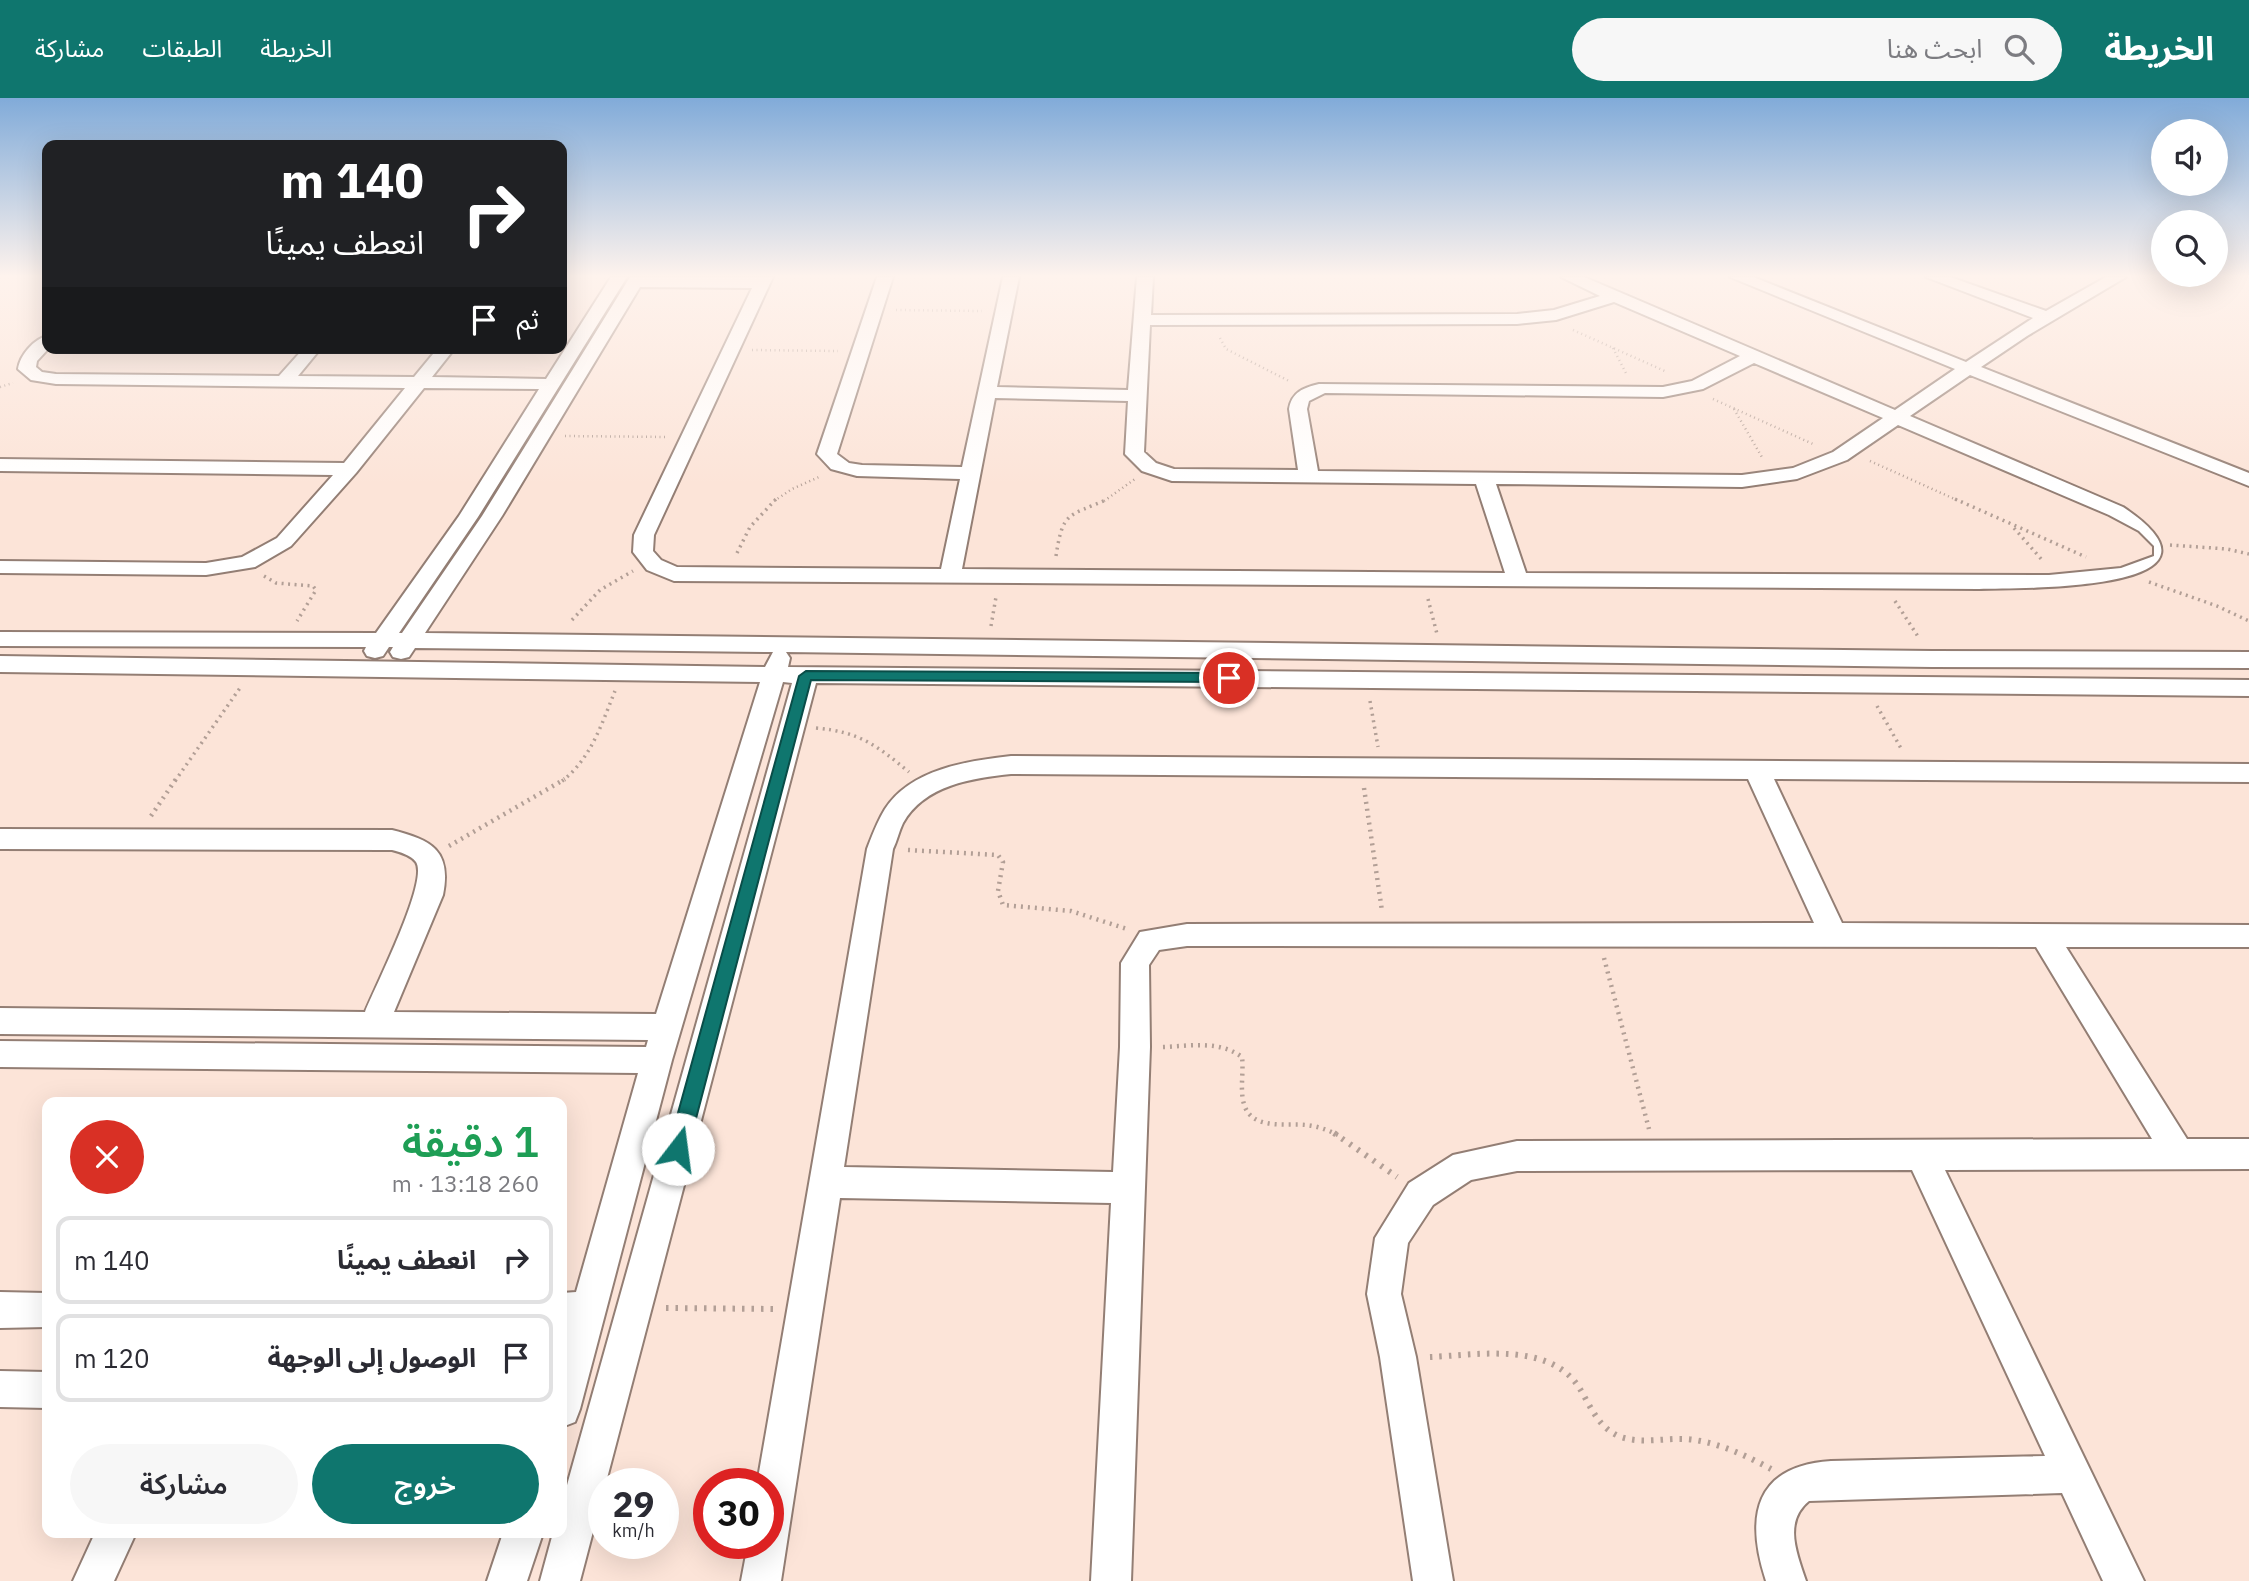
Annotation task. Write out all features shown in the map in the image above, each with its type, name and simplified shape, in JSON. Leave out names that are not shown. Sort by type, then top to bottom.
[{"type":"street","points":[[42,346],[28,360],[27,369],[37,376],[56,379],[552,384]]},
{"type":"street","points":[[363,668],[468,517],[577,346]]},
{"type":"street","points":[[391,668],[492,516],[598,346]]},
{"type":"street","points":[[733,346],[644,535],[643,552],[654,565],[674,574],[2059,581],[2125,573],[2151,567],[2165,559],[2164,545],[2146,527],[2116,511],[1731,346]]},
{"type":"street","points":[[862,346],[827,454],[833,463],[845,469],[971,473]]},
{"type":"street","points":[[950,575],[997,346]]},
{"type":"street","points":[[1140,346],[1135,454],[1149,467],[1172,475],[1742,481],[1797,473],[1844,454],[2003,346]]},
{"type":"street","points":[[1925,346],[2249,465]]},
{"type":"street","points":[[1929,346],[2249,480]]},
{"type":"street","points":[[284,381],[308,354]]},
{"type":"street","points":[[0,567],[206,569],[248,562],[284,542],[349,469],[442,354]]},
{"type":"street","points":[[1309,478],[1298,409],[1300,400],[1310,392],[1325,388],[1636,391],[1693,387],[1754,356]]},
{"type":"street","points":[[987,393],[1137,396]]},
{"type":"street","points":[[0,465],[349,469]]},
{"type":"street","points":[[1484,479],[1517,578]]},
{"type":"street","points":[[0,639],[553,643],[779,660],[806,676],[2249,688]]},
{"type":"street","points":[[0,664],[624,671],[988,648],[2249,660]]},
{"type":"street","points":[[1037,676],[1039,648]]},
{"type":"street","points":[[567,1374],[576,1310],[657,1060],[779,660]]},
{"type":"street","points":[[560,1581],[806,676]]},
{"type":"street","points":[[779,1468],[880,849],[895,814],[926,786],[966,769],[1011,765],[2249,773]]},
{"type":"street","points":[[1756,768],[1833,934]]},
{"type":"street","points":[[0,839],[392,841],[414,845],[429,857],[435,874],[429,895],[374,1025]]},
{"type":"street","points":[[1111,1581],[1135,1047],[1135,963],[1150,940],[1187,935],[1385,933],[2249,936]]},
{"type":"street","points":[[2044,935],[2178,1154]]},
{"type":"street","points":[[0,1021],[667,1027]]},
{"type":"street","points":[[0,1054],[657,1060]]},
{"type":"street","points":[[1920,1153],[2124,1581]]},
{"type":"street","points":[[1433,1581],[1398,1357],[1384,1294],[1392,1238],[1421,1194],[1464,1166],[1517,1156],[2249,1154]]},
{"type":"street","points":[[826,1182],[1129,1188]]},
{"type":"street","points":[[0,1310],[42,1310]]},
{"type":"street","points":[[0,1389],[42,1390]]},
{"type":"street","points":[[1786,1581],[1773,1538],[1779,1504],[1800,1484],[1831,1480],[2073,1474]]},
{"type":"street","points":[[93,1581],[114,1538]]},
{"type":"street","points":[[507,1581],[521,1538]]},
{"type":"street","points":[[761,1581],[765,1559]]},
{"type":"path","points":[[1223,346],[1310,392]]},
{"type":"path","points":[[1608,346],[1734,408],[2125,573],[2217,606],[2249,621]]},
{"type":"path","points":[[1612,348],[1636,391]]},
{"type":"path","points":[[732,349],[860,351]]},
{"type":"path","points":[[1734,408],[1773,477]]},
{"type":"path","points":[[542,436],[690,438]]},
{"type":"path","points":[[1054,576],[1062,522],[1067,517],[1120,493],[1149,467]]},
{"type":"path","points":[[730,574],[745,531],[761,511],[784,493],[813,479],[845,469]]},
{"type":"path","points":[[2012,525],[2059,581]]},
{"type":"path","points":[[2164,545],[2227,549],[2249,554]]},
{"type":"path","points":[[248,562],[269,581],[306,584],[316,590],[315,596],[283,640]]},
{"type":"path","points":[[553,643],[600,590],[616,579],[654,565]]},
{"type":"path","points":[[988,648],[1000,575]]},
{"type":"path","points":[[1422,578],[1442,653]]},
{"type":"path","points":[[1882,580],[1932,659]]},
{"type":"path","points":[[134,839],[256,667]]},
{"type":"path","points":[[429,857],[577,770],[586,759],[624,671]]},
{"type":"path","points":[[1366,679],[1385,933]]},
{"type":"path","points":[[1864,684],[1913,769]]},
{"type":"path","points":[[791,727],[855,731],[868,737],[926,786]]},
{"type":"path","points":[[880,849],[998,855],[1003,862],[999,899],[1003,905],[1055,907],[1079,912],[1109,921],[1150,940]]},
{"type":"path","points":[[1598,934],[1656,1155]]},
{"type":"path","points":[[1135,1047],[1234,1049],[1242,1057],[1244,1102],[1248,1112],[1256,1120],[1313,1125],[1330,1130],[1421,1194]]},
{"type":"path","points":[[635,1308],[805,1310]]},
{"type":"path","points":[[1398,1357],[1530,1356],[1554,1364],[1574,1381],[1598,1422],[1615,1435],[1634,1440],[1687,1439],[1743,1454],[1800,1484]]},
{"type":"route","points":[[678,1149],[806,676],[1229,678]]}]
